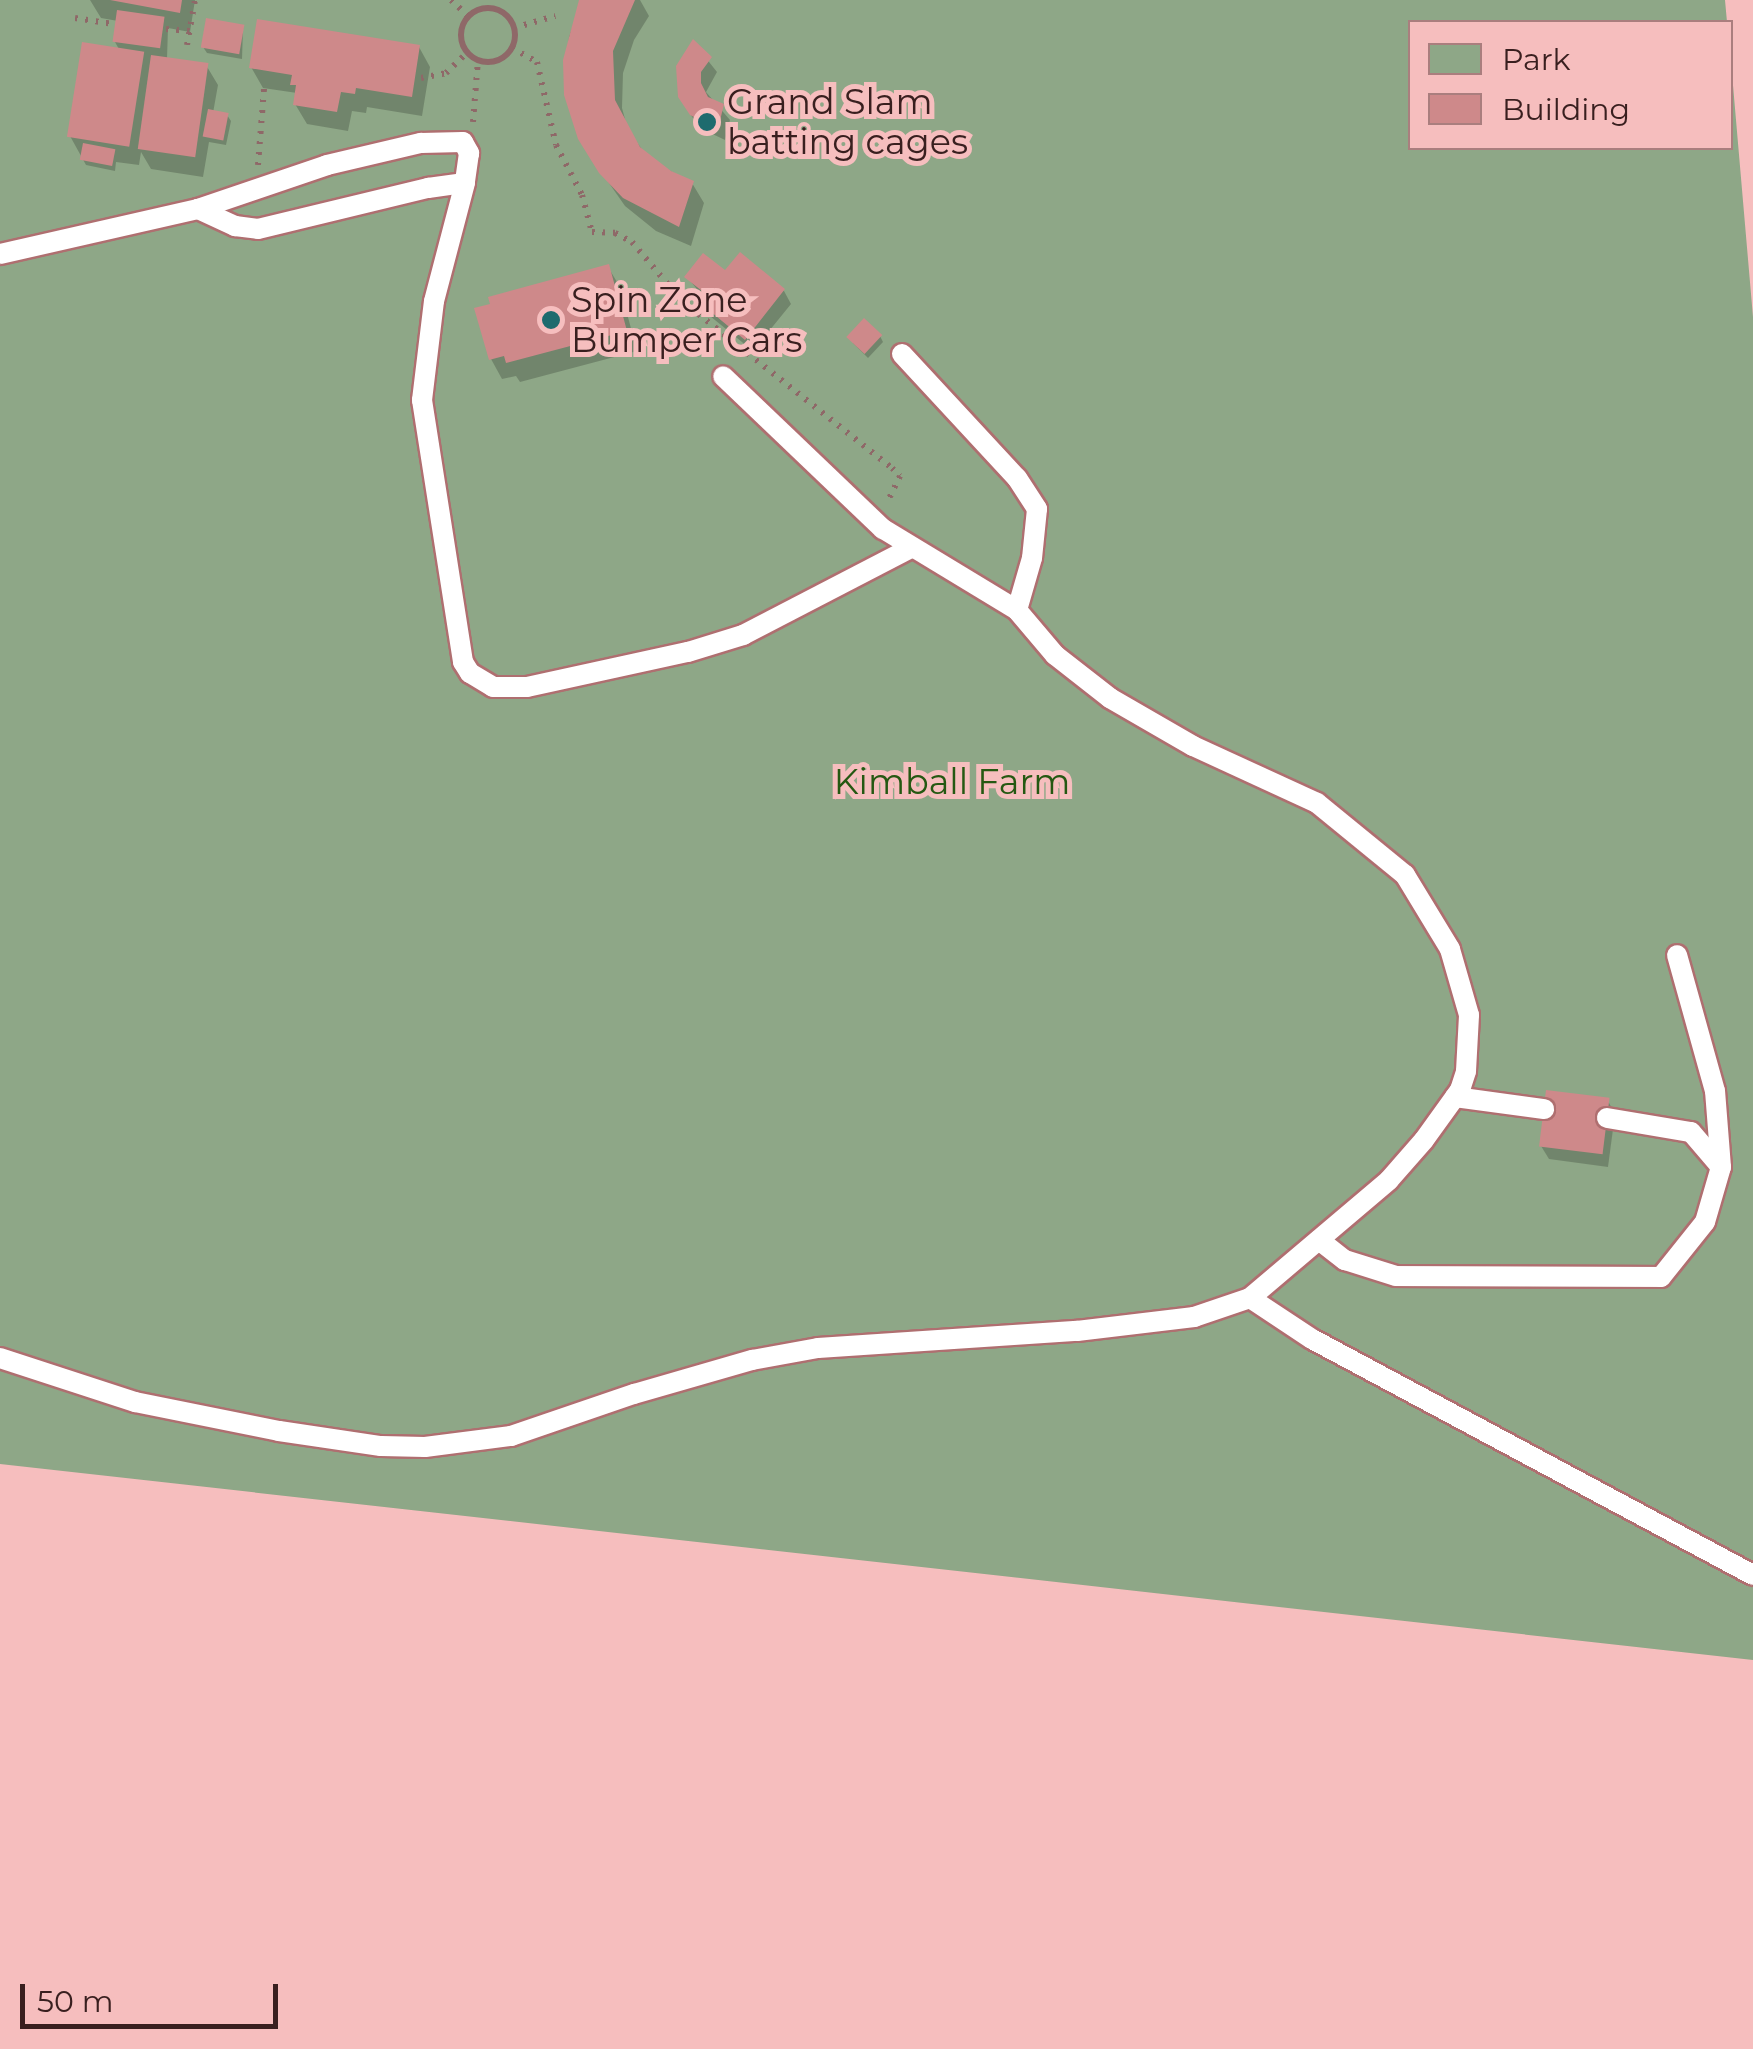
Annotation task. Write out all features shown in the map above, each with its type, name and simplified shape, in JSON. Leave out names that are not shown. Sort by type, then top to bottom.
[{"type":"lane","points":[[0,254],[198,209],[326,165],[421,143],[463,142],[469,154],[434,300],[422,400],[463,662],[470,673],[508,690],[688,652],[743,636],[911,548]]},
{"type":"lane","points":[[198,209],[235,226],[258,230],[428,188],[464,183]]},
{"type":"lane","points":[[902,354],[1017,478],[1037,509],[1032,558],[1017,610]]},
{"type":"lane","points":[[0,1358],[134,1402],[296,1434],[381,1446],[426,1447],[511,1436],[668,1384],[818,1348],[1194,1318],[1250,1298],[1319,1240],[1389,1180],[1456,1096],[1466,1071],[1469,1046],[1465,993],[1438,924],[1406,875],[1318,804],[1193,746],[1110,698],[1055,655],[1017,610],[911,548],[873,520],[724,376]]},
{"type":"lane","points":[[1319,1240],[1345,1260],[1396,1276],[1661,1277],[1706,1222],[1721,1167],[1715,1091],[1677,954]]},
{"type":"lane","points":[[1456,1096],[1544,1109]]},
{"type":"lane","points":[[1607,1118],[1691,1132],[1721,1167]]},
{"type":"lane","points":[[1250,1298],[1328,1348],[1753,1576]]},
{"type":"path","points":[[187,45],[195,0]]},
{"type":"path","points":[[451,0],[468,16]]},
{"type":"path","points":[[468,16],[492,8],[504,12],[514,28],[512,48]]},
{"type":"path","points":[[468,16],[462,40],[478,60],[491,62],[512,48]]},
{"type":"path","points":[[514,28],[555,16]]},
{"type":"path","points":[[74,18],[112,24]]},
{"type":"path","points":[[166,29],[190,31]]},
{"type":"path","points":[[512,48],[536,62],[556,146],[582,195],[592,232],[615,233],[632,242],[682,301],[900,476],[898,485],[873,520]]},
{"type":"path","points":[[421,78],[446,73],[468,52]]},
{"type":"path","points":[[469,154],[478,60]]},
{"type":"path","points":[[251,190],[264,88]]},
{"type":"green space","name":"Kimball Farm","points":[[0,0],[1725,0],[1727,20],[1408,20],[1408,150],[1733,150],[1733,85],[1753,317],[1753,1660],[0,1464]]},
{"type":"building","points":[[110,0],[182,0],[180,13]]},
{"type":"building","points":[[579,0],[635,0],[613,51],[615,100],[640,147],[671,171],[694,181],[679,227],[623,198],[599,173],[578,139],[564,95],[563,60]]},
{"type":"building","points":[[117,10],[165,17],[160,48],[113,42]]},
{"type":"building","points":[[206,18],[244,25],[239,54],[201,48]]},
{"type":"building","points":[[257,19],[420,45],[412,97],[356,88],[355,94],[341,92],[337,112],[293,105],[296,85],[290,85],[292,75],[249,68]]},
{"type":"building","points":[[693,39],[712,57],[701,72],[701,83],[708,97],[724,104],[718,129],[690,115],[678,97],[676,66]]},
{"type":"building","points":[[82,42],[144,52],[129,147],[67,137]]},
{"type":"building","points":[[151,55],[208,63],[195,157],[138,149]]},
{"type":"building","points":[[208,109],[229,113],[223,140],[203,136]]},
{"type":"building","points":[[83,143],[115,149],[112,166],[80,160]]},
{"type":"building","points":[[740,252],[785,289],[745,340],[699,302],[706,294],[684,277],[703,253],[725,270]]},
{"type":"building","name":"Spin Zone Bumper Cars","points":[[609,264],[627,331],[506,363],[504,356],[489,360],[474,308],[490,304],[488,297]]},
{"type":"building","points":[[864,318],[882,335],[865,354],[846,337]]},
{"type":"building","points":[[1546,1090],[1610,1098],[1603,1154],[1539,1147]]},
{"type":"place","name":"Grand Slam batting cages","points":[[707,122]]},
{"type":"place","name":"Spin Zone Bumper Cars","points":[[551,320]]}]
